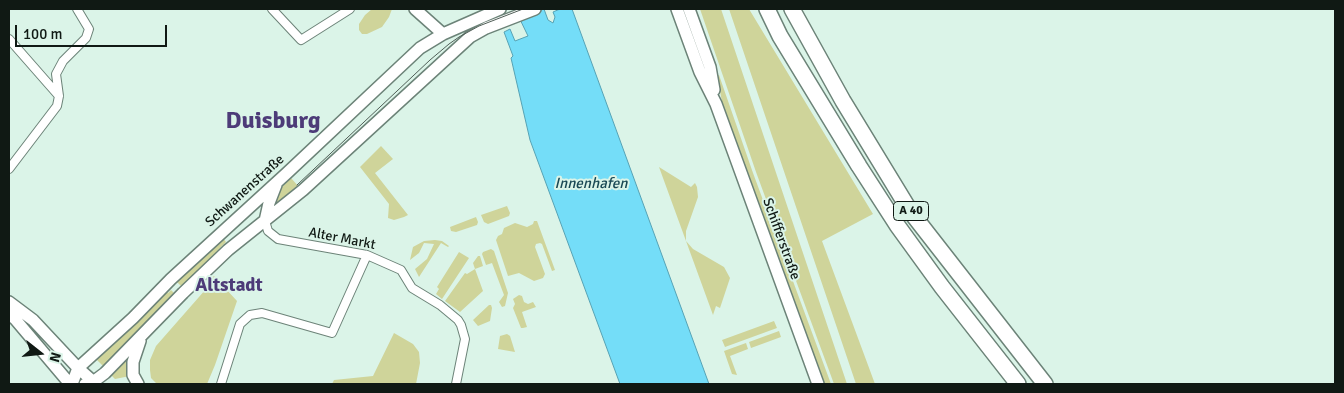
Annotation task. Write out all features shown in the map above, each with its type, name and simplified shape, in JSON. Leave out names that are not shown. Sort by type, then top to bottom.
[{"type":"highway","name":"A 40","points":[[767,9],[780,36],[897,225],[942,288],[1018,384]]},
{"type":"highway","name":"A 40","points":[[795,13],[843,101],[910,210],[1044,384]]},
{"type":"main road","points":[[415,9],[443,34]]},
{"type":"main road","points":[[9,302],[33,320],[92,384],[105,374],[183,293],[228,250],[303,190],[470,38],[486,28],[535,9]]},
{"type":"main road","name":"Schifferstraße","points":[[676,9],[700,72],[716,104],[818,384]]},
{"type":"main road","name":"Schifferstraße","points":[[689,9],[710,67],[716,104]]},
{"type":"main road","name":"Schwanenstraße","points":[[71,384],[78,368],[420,48],[443,34],[498,10]]},
{"type":"main road","points":[[265,221],[276,184]]},
{"type":"main road","points":[[9,314],[71,384]]},
{"type":"main road","points":[[138,384],[134,375],[133,362],[138,345],[146,331]]},
{"type":"street","points":[[272,9],[301,40],[350,9]]},
{"type":"street","points":[[9,169],[57,106],[59,96],[56,74],[62,61],[86,38],[89,29],[78,10]]},
{"type":"street","points":[[9,39],[59,96]]},
{"type":"street","name":"Alter Markt","points":[[265,221],[268,231],[278,239],[367,254],[400,270],[412,288],[440,305],[458,320],[461,325],[465,339],[456,384]]},
{"type":"street","points":[[221,384],[240,324],[250,315],[262,314],[332,333],[367,254]]},
{"type":"green space","points":[[372,9],[392,9],[382,27],[367,34],[362,34],[359,30],[359,24]]},
{"type":"green space","points":[[700,9],[721,9],[847,384],[834,384],[756,172]]},
{"type":"green space","points":[[729,9],[749,9],[873,214],[822,241],[875,384],[856,384]]},
{"type":"green space","points":[[719,75],[831,384],[824,384],[725,117],[717,76]]},
{"type":"green space","points":[[381,146],[393,159],[375,173],[408,215],[394,220],[388,218],[389,204],[360,167]]},
{"type":"green space","points":[[659,167],[691,187],[695,183],[697,187],[698,197],[686,231],[686,241]]},
{"type":"green space","points":[[291,178],[299,187],[280,204],[277,203],[275,201],[280,189]]},
{"type":"green space","points":[[507,206],[510,213],[509,216],[488,224],[484,222],[481,215]]},
{"type":"green space","points":[[476,217],[477,225],[456,232],[451,231],[450,227]]},
{"type":"green space","points":[[534,221],[537,221],[555,270],[552,271],[540,243],[536,244],[535,247],[545,274],[543,278],[534,281],[519,273],[508,276],[496,240],[502,234],[504,228],[515,223],[527,227],[533,224]]},
{"type":"green space","points":[[223,238],[226,242],[182,287],[176,281]]},
{"type":"green space","points":[[424,241],[442,241],[449,246],[441,243],[419,277],[415,269],[427,259],[434,244],[424,243],[419,253],[410,260],[413,247]]},
{"type":"green space","points":[[686,241],[693,249],[724,267],[730,278],[720,308],[716,306],[713,315]]},
{"type":"green space","points":[[491,249],[494,251],[508,293],[505,306],[502,307],[499,302],[504,295],[492,263],[486,265],[482,254]]},
{"type":"green space","points":[[459,252],[469,258],[442,299],[436,294],[439,289],[437,287]]},
{"type":"green space","points":[[480,256],[483,266],[475,269],[473,263]]},
{"type":"green space","points":[[475,269],[483,291],[460,312],[445,301],[465,273],[467,274]]},
{"type":"green space","points":[[214,276],[237,301],[207,384],[157,384],[151,378],[150,370],[150,360],[156,346],[206,289],[204,285]]},
{"type":"green space","points":[[171,290],[175,294],[104,367],[96,359],[166,291],[168,293]]},
{"type":"green space","points":[[519,295],[522,296],[524,302],[528,304],[533,302],[536,307],[522,312],[527,327],[523,328],[521,328],[513,308],[515,304],[513,299]]},
{"type":"green space","points":[[489,305],[492,308],[490,321],[478,326],[473,320]]},
{"type":"green space","points":[[774,321],[777,328],[725,347],[722,340]]},
{"type":"green space","points":[[779,331],[781,337],[751,348],[749,342]]},
{"type":"green space","points":[[394,333],[413,344],[419,352],[420,363],[416,384],[332,384],[334,380],[373,376]]},
{"type":"green space","points":[[507,334],[510,336],[515,352],[498,349],[500,336]]},
{"type":"green space","points":[[746,343],[748,349],[730,356],[737,375],[732,374],[724,351]]},
{"type":"green space","points":[[129,353],[130,376],[115,379],[109,373]]},
{"type":"water","name":"Innenhafen","points":[[515,9],[544,9],[548,20],[553,23],[555,17],[553,12],[560,9],[572,9],[709,384],[620,384],[530,140],[511,58],[513,56],[504,32],[510,29],[515,41],[528,36]]},
{"type":"tram line","points":[[297,185],[449,44],[479,26],[523,9]]},
{"type":"district","name":"Duisburg","points":[[273,122]]},
{"type":"district","name":"Altstadt","points":[[229,286]]}]
